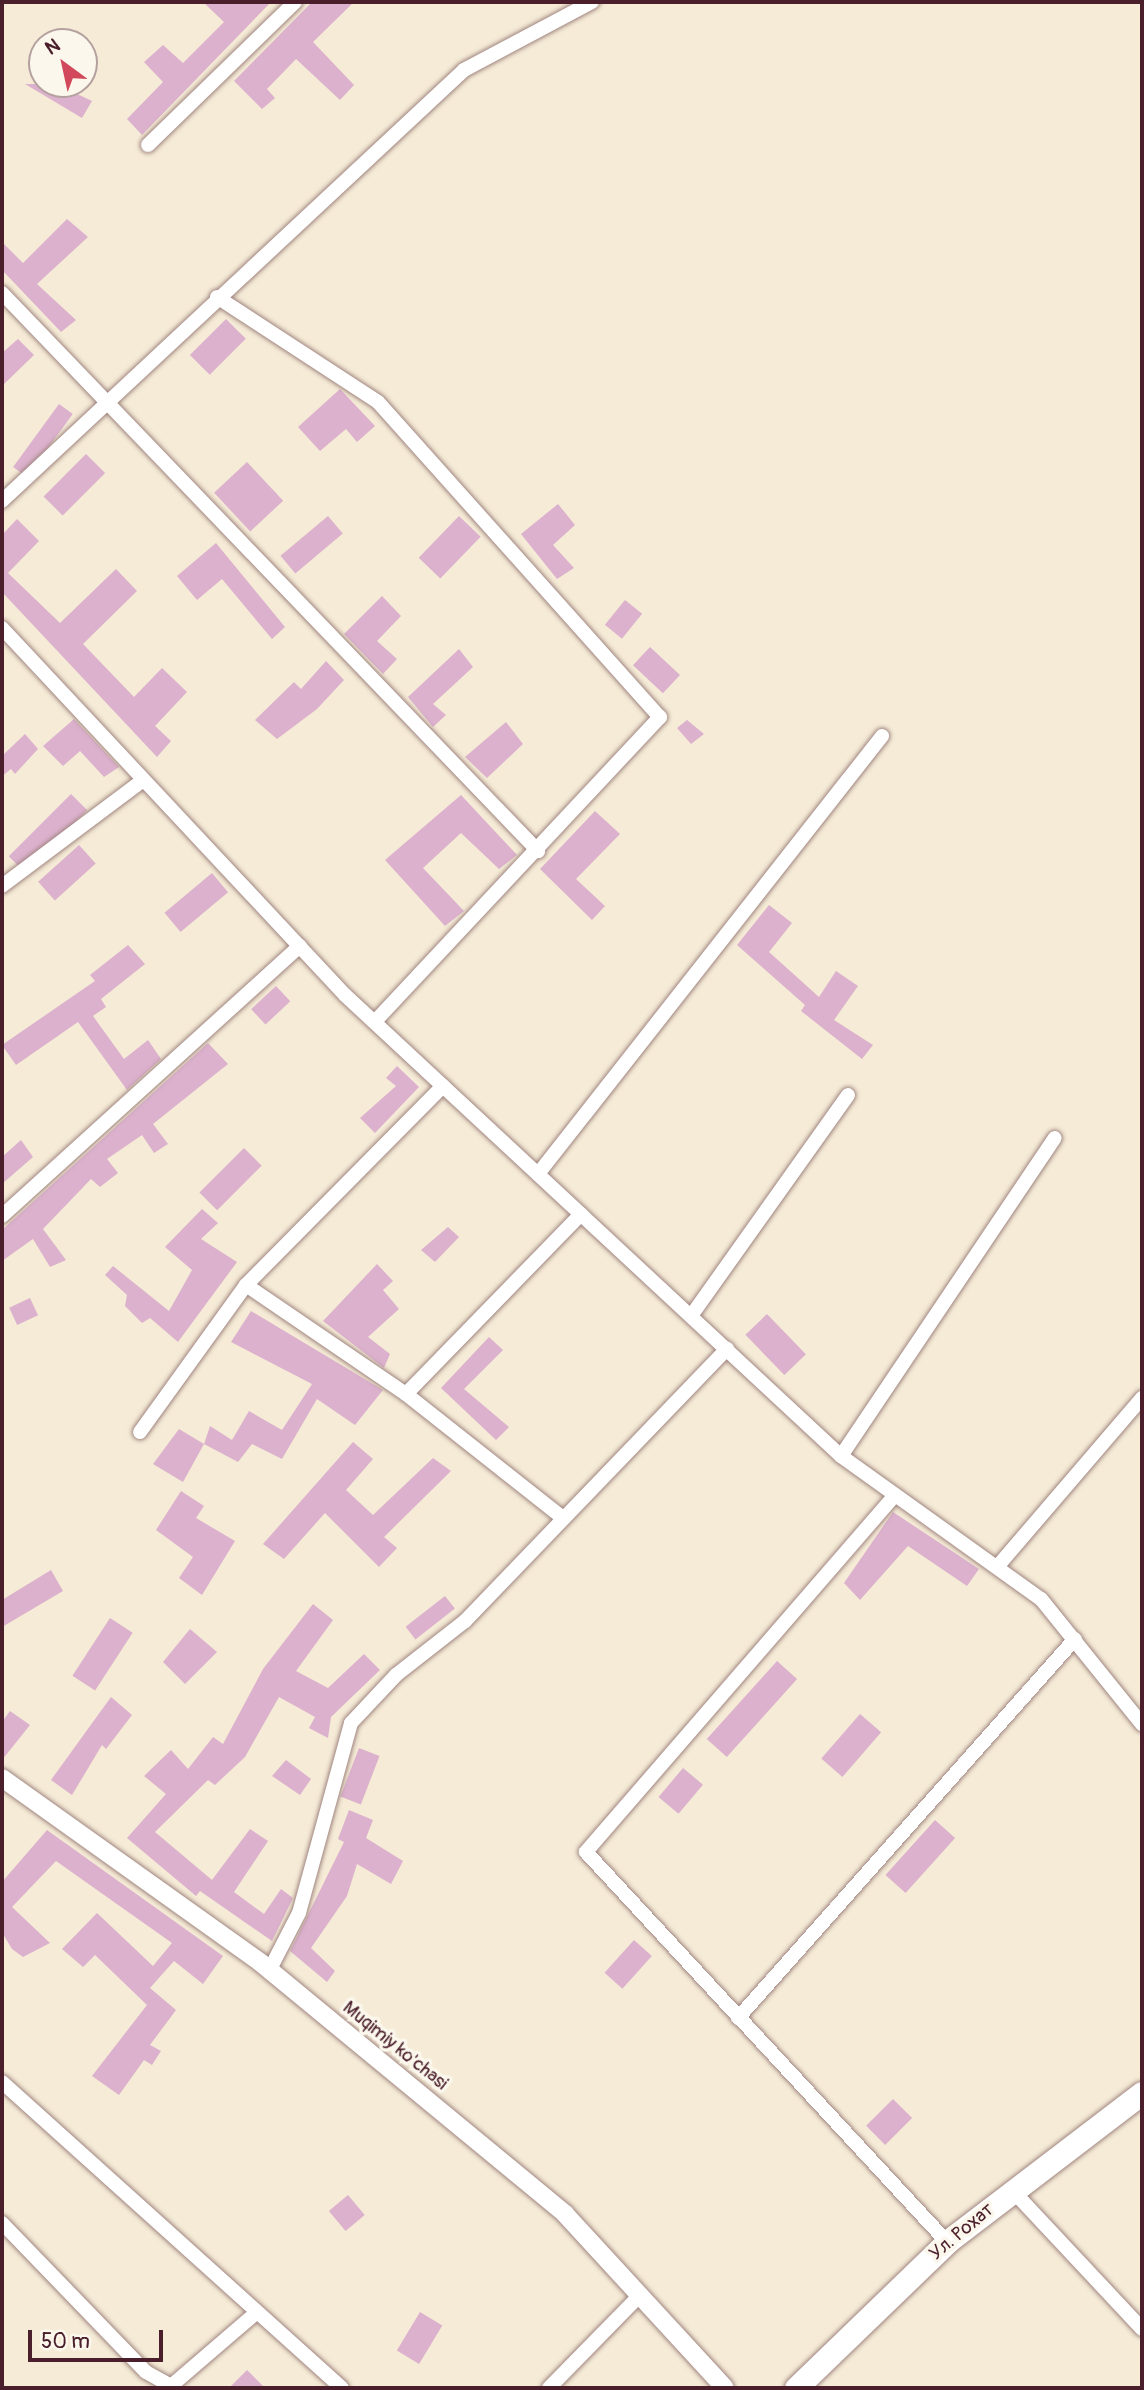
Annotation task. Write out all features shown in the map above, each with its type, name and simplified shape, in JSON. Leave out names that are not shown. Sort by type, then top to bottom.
[{"type":"main road","name":"Ул. Рохат","points":[[796,2388],[947,2242],[1142,2093]]},
{"type":"street","points":[[148,145],[295,2]]},
{"type":"street","points":[[2,502],[217,297],[464,69],[592,2]]},
{"type":"street","points":[[2,293],[538,851]]},
{"type":"street","points":[[217,297],[378,402],[660,717],[538,851],[374,1022]]},
{"type":"street","points":[[2,628],[374,1022],[841,1456],[1041,1599],[1141,1718]]},
{"type":"street","points":[[538,1174],[882,736]]},
{"type":"street","points":[[2,886],[144,780]]},
{"type":"street","points":[[2,1216],[300,946]]},
{"type":"street","points":[[140,1432],[246,1285],[443,1086]]},
{"type":"street","points":[[691,1316],[848,1095]]},
{"type":"street","points":[[841,1456],[1055,1138]]},
{"type":"street","points":[[406,1394],[581,1214]]},
{"type":"street","points":[[246,1285],[406,1394],[563,1518]]},
{"type":"street","points":[[269,1971],[299,1913],[351,1723],[396,1675],[465,1621],[727,1349]]},
{"type":"street","points":[[997,1567],[1142,1398]]},
{"type":"street","points":[[895,1494],[586,1852],[947,2242]]},
{"type":"street","points":[[738,2018],[1075,1639]]},
{"type":"street","name":"Muqimiy ko'chasi","points":[[2,1778],[269,1971],[565,2214],[725,2388]]},
{"type":"street","points":[[2,2082],[342,2388]]},
{"type":"street","points":[[1013,2191],[1142,2329]]},
{"type":"street","points":[[2,2223],[146,2372],[171,2386],[256,2313]]},
{"type":"street","points":[[549,2388],[640,2295]]},
{"type":"building","points":[[203,2],[271,2],[142,135],[127,119],[163,82],[144,62],[163,45],[183,63],[224,22]]},
{"type":"building","points":[[312,2],[354,2],[313,42],[354,85],[340,100],[296,59],[267,89],[275,98],[262,109],[234,81]]},
{"type":"building","points":[[48,98],[86,98],[92,101],[82,118]]},
{"type":"building","points":[[67,219],[88,237],[37,284],[76,320],[61,332],[2,270],[2,242],[23,263]]},
{"type":"building","points":[[226,319],[246,339],[210,375],[190,355]]},
{"type":"building","points":[[18,339],[34,355],[2,386],[2,353]]},
{"type":"building","points":[[340,389],[375,426],[357,442],[346,429],[320,451],[298,427]]},
{"type":"building","points":[[59,404],[73,414],[27,477],[13,467]]},
{"type":"building","points":[[86,454],[105,473],[63,516],[44,496]]},
{"type":"building","points":[[247,462],[283,501],[250,531],[214,493]]},
{"type":"building","points":[[558,504],[575,525],[553,545],[574,568],[557,579],[521,534]]},
{"type":"building","points":[[328,516],[343,534],[295,573],[281,556]]},
{"type":"building","points":[[459,516],[481,537],[440,579],[419,558]]},
{"type":"building","points":[[17,519],[39,541],[8,573],[60,623],[116,569],[137,591],[83,644],[134,697],[162,668],[187,692],[155,726],[171,741],[157,757],[2,592],[2,535]]},
{"type":"building","points":[[216,543],[285,627],[272,639],[222,579],[197,600],[177,576]]},
{"type":"building","points":[[382,596],[401,616],[377,641],[397,659],[383,674],[344,634]]},
{"type":"building","points":[[625,600],[642,614],[622,639],[605,625]]},
{"type":"building","points":[[650,647],[680,675],[663,693],[633,665]]},
{"type":"building","points":[[459,649],[473,667],[433,704],[446,715],[433,727],[408,697]]},
{"type":"building","points":[[326,661],[344,680],[317,709],[277,739],[255,720],[294,682],[301,689]]},
{"type":"building","points":[[74,719],[119,767],[104,777],[80,751],[63,766],[43,746]]},
{"type":"building","points":[[687,720],[704,734],[691,744],[677,728]]},
{"type":"building","points":[[506,722],[523,744],[487,778],[465,757]]},
{"type":"building","points":[[25,734],[38,749],[15,774],[11,769],[2,776],[2,756]]},
{"type":"building","points":[[71,794],[87,810],[25,872],[9,856]]},
{"type":"building","points":[[461,795],[517,855],[499,869],[461,833],[423,868],[464,911],[445,926],[385,860]]},
{"type":"building","points":[[595,811],[620,834],[576,879],[605,906],[592,920],[540,869]]},
{"type":"building","points":[[79,845],[96,864],[55,900],[38,882]]},
{"type":"building","points":[[212,873],[228,892],[181,932],[165,913]]},
{"type":"building","points":[[769,905],[792,923],[769,952],[819,997],[836,971],[858,986],[834,1020],[873,1045],[862,1059],[801,1011],[805,1005],[737,945]]},
{"type":"building","points":[[128,945],[145,964],[101,999],[106,1007],[93,1016],[124,1059],[148,1040],[161,1059],[127,1090],[78,1022],[16,1065],[2,1045],[95,981],[90,975]]},
{"type":"building","points":[[276,986],[290,1001],[265,1025],[251,1009]]},
{"type":"building","points":[[208,1043],[228,1064],[153,1124],[168,1144],[154,1153],[142,1135],[107,1159],[118,1173],[100,1187],[91,1179],[43,1229],[66,1260],[50,1267],[33,1239],[2,1261],[2,1230]]},
{"type":"building","points":[[397,1066],[419,1087],[375,1133],[360,1118],[396,1086],[386,1078]]},
{"type":"building","points":[[21,1140],[33,1157],[2,1184],[2,1157]]},
{"type":"building","points":[[244,1148],[262,1166],[217,1210],[199,1193]]},
{"type":"building","points":[[202,1209],[218,1223],[201,1239],[237,1262],[178,1342],[150,1318],[142,1323],[125,1306],[127,1295],[105,1275],[113,1266],[169,1311],[192,1270],[165,1247]]},
{"type":"building","points":[[448,1227],[459,1237],[435,1262],[421,1250]]},
{"type":"building","points":[[377,1264],[393,1281],[383,1290],[399,1309],[368,1337],[390,1354],[384,1368],[323,1321]]},
{"type":"building","points":[[30,1298],[38,1315],[17,1325],[9,1308]]},
{"type":"building","points":[[251,1311],[383,1390],[355,1425],[317,1399],[282,1459],[252,1444],[238,1462],[204,1444],[210,1426],[232,1440],[249,1411],[282,1430],[312,1384],[231,1342]]},
{"type":"building","points":[[767,1314],[806,1354],[784,1375],[745,1335]]},
{"type":"building","points":[[489,1337],[503,1350],[464,1389],[509,1427],[496,1440],[441,1388]]},
{"type":"building","points":[[179,1429],[204,1444],[183,1482],[153,1464]]},
{"type":"building","points":[[353,1442],[373,1459],[346,1490],[373,1515],[433,1458],[451,1471],[384,1537],[397,1548],[379,1567],[325,1513],[284,1559],[263,1544]]},
{"type":"building","points":[[181,1491],[204,1506],[196,1518],[235,1541],[202,1595],[179,1578],[193,1557],[156,1530]]},
{"type":"building","points":[[893,1512],[979,1569],[967,1586],[908,1546],[860,1600],[844,1583]]},
{"type":"building","points":[[51,1570],[63,1591],[2,1627],[2,1600]]},
{"type":"building","points":[[445,1596],[455,1609],[415,1639],[406,1627]]},
{"type":"building","points":[[313,1604],[333,1620],[296,1671],[328,1688],[364,1654],[380,1670],[331,1717],[328,1738],[309,1728],[315,1717],[279,1697],[245,1757],[215,1785],[208,1780],[155,1832],[212,1880],[250,1829],[268,1841],[234,1892],[264,1914],[281,1889],[293,1898],[272,1941],[200,1891],[196,1896],[127,1838],[166,1794],[144,1776],[171,1750],[188,1769],[213,1737],[223,1744],[263,1669]]},
{"type":"building","points":[[110,1618],[133,1633],[95,1691],[72,1676]]},
{"type":"building","points":[[190,1629],[217,1652],[185,1684],[163,1662]]},
{"type":"building","points":[[777,1661],[797,1679],[727,1757],[707,1739]]},
{"type":"building","points":[[111,1697],[132,1715],[106,1749],[102,1745],[72,1795],[51,1780]]},
{"type":"building","points":[[10,1711],[30,1725],[2,1760],[2,1722]]},
{"type":"building","points":[[860,1714],[881,1732],[842,1777],[821,1759]]},
{"type":"building","points":[[359,1748],[380,1756],[361,1804],[340,1797]]},
{"type":"building","points":[[286,1760],[311,1779],[300,1795],[272,1776]]},
{"type":"building","points":[[683,1768],[703,1785],[678,1814],[659,1797]]},
{"type":"building","points":[[349,1810],[373,1820],[366,1838],[403,1861],[391,1884],[357,1864],[347,1896],[311,1948],[335,1971],[327,1982],[290,1951],[344,1842],[338,1839]]},
{"type":"building","points":[[935,1820],[955,1838],[906,1893],[885,1875]]},
{"type":"building","points":[[47,1830],[223,1956],[203,1984],[174,1961],[150,1988],[176,2010],[150,2045],[161,2051],[152,2065],[144,2060],[119,2095],[92,2076],[147,2005],[95,1955],[83,1967],[62,1949],[97,1913],[153,1966],[172,1943],[56,1861],[12,1907],[50,1943],[23,1957],[12,1949],[3,1934],[2,1882]]},
{"type":"building","points":[[634,1940],[652,1956],[622,1989],[605,1973]]},
{"type":"building","points":[[893,2099],[912,2118],[885,2145],[866,2126]]},
{"type":"building","points":[[348,2195],[365,2215],[346,2231],[329,2211]]},
{"type":"building","points":[[420,2312],[442,2325],[419,2364],[397,2351]]},
{"type":"building","points":[[247,2370],[265,2388],[229,2388]]}]
